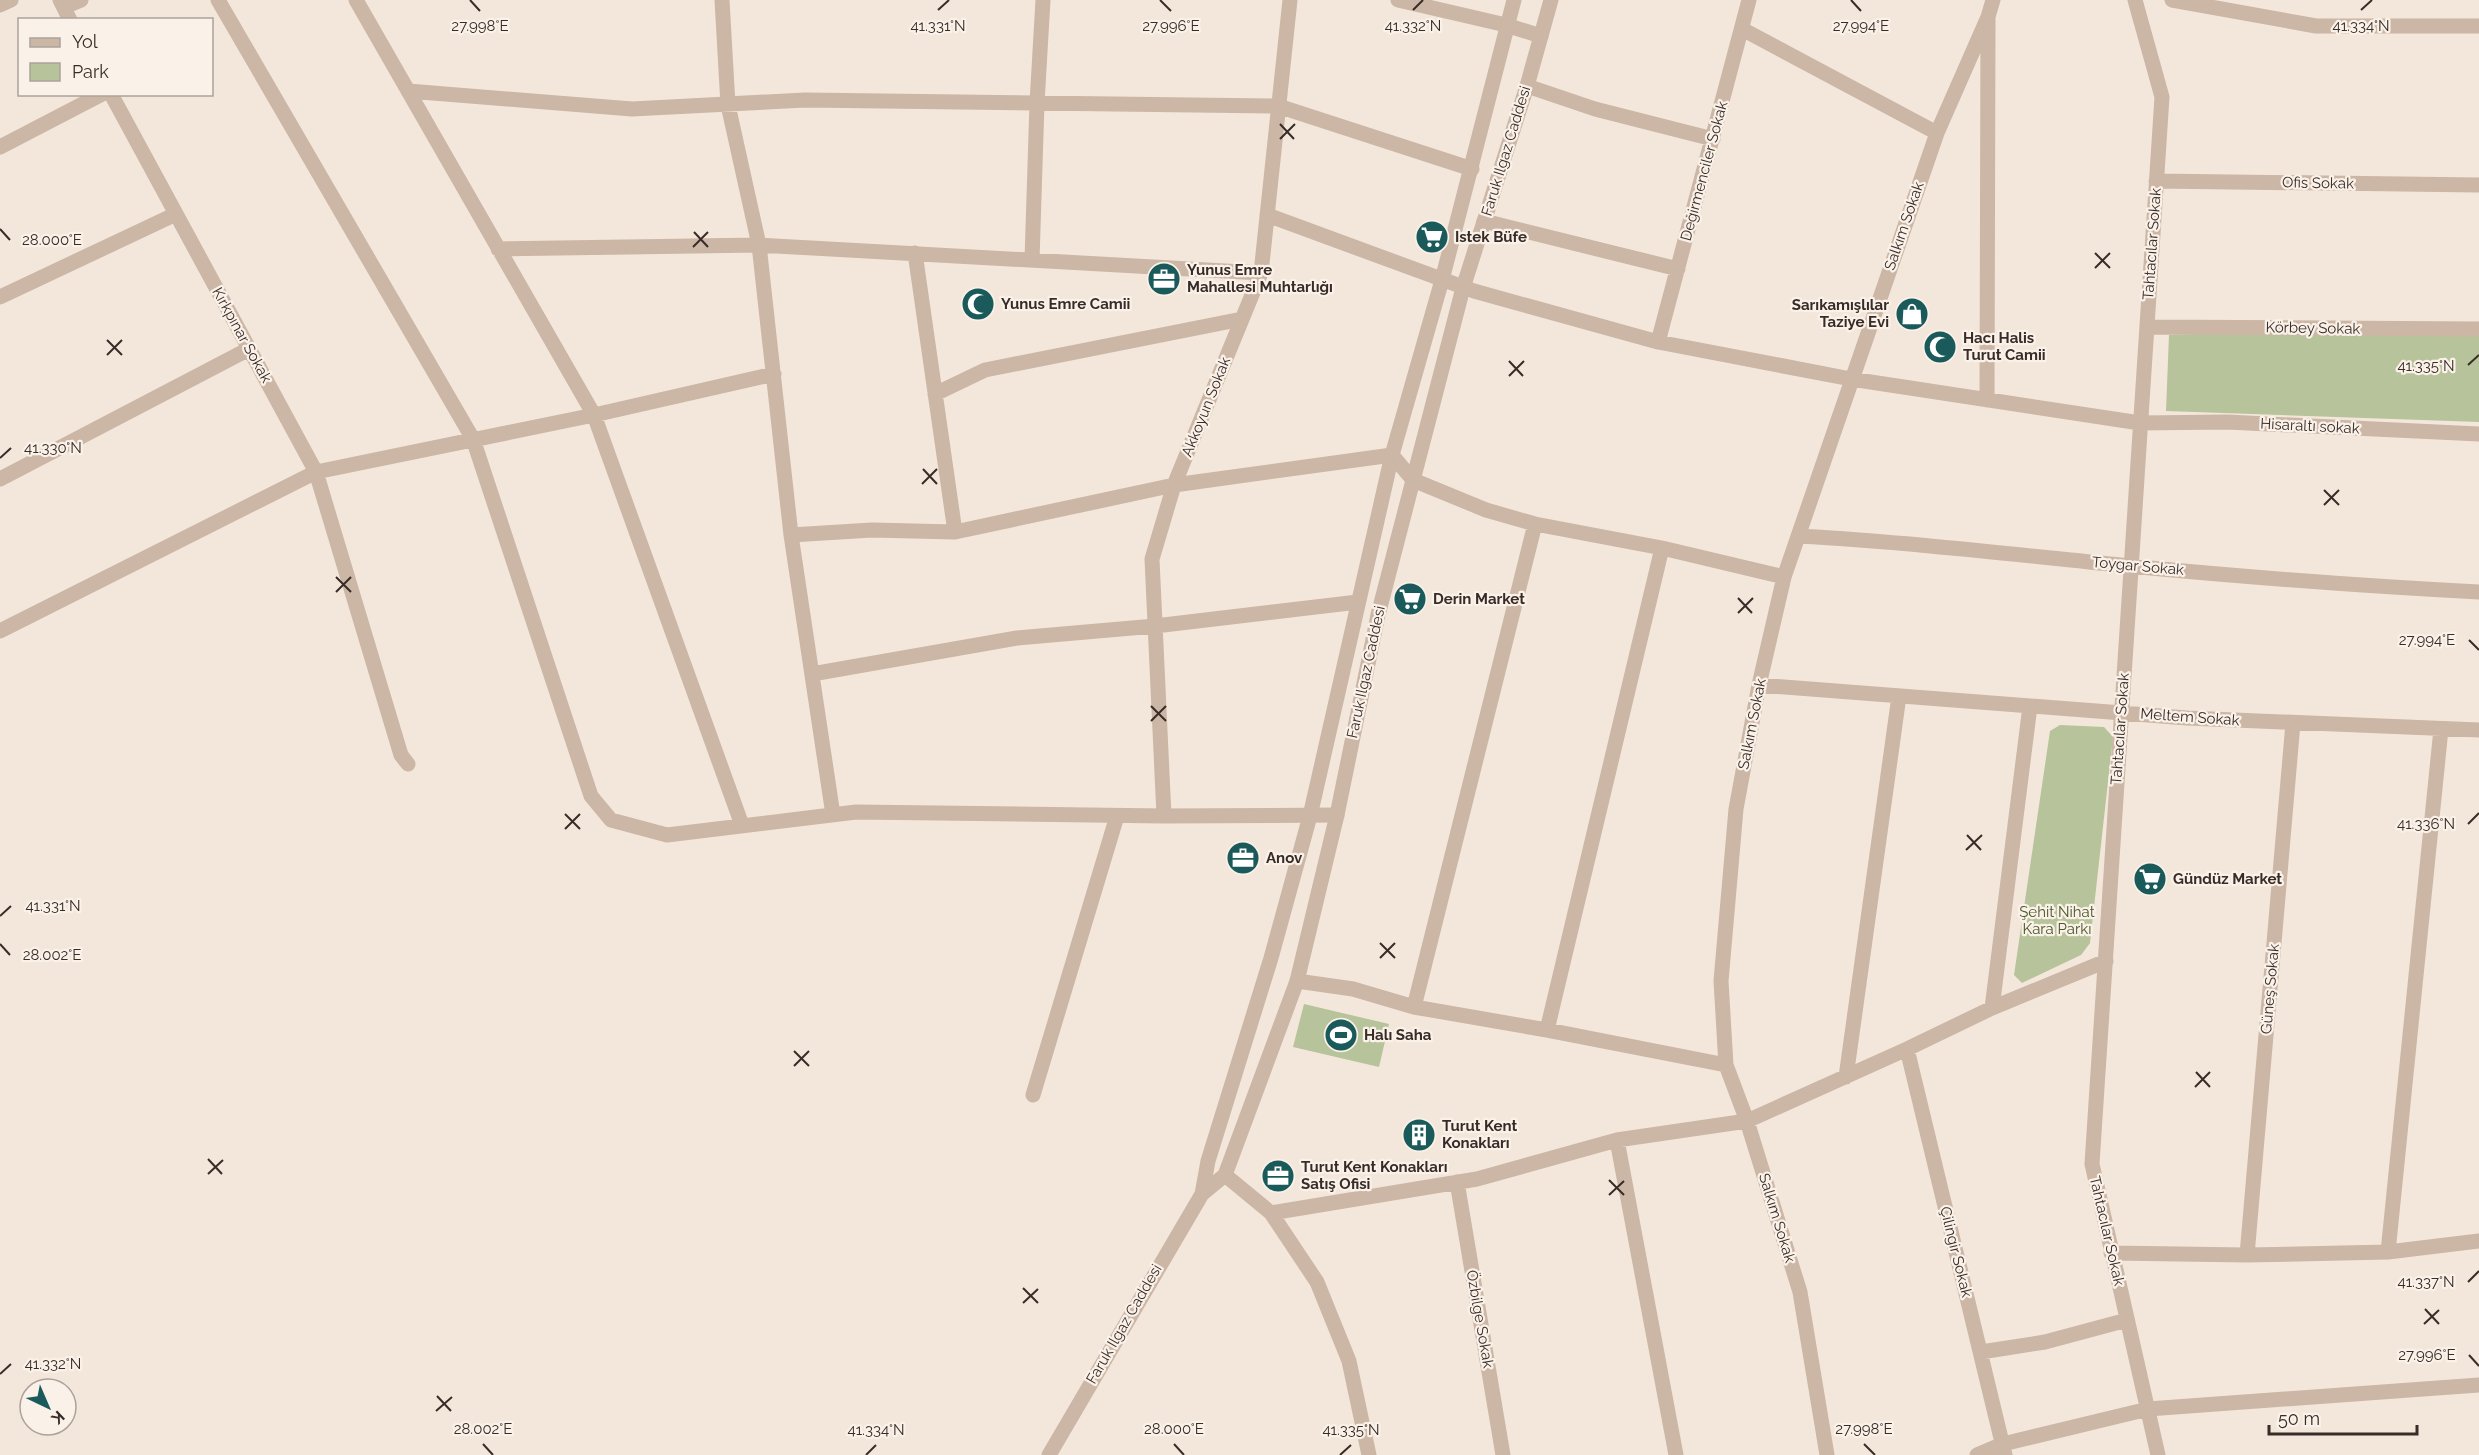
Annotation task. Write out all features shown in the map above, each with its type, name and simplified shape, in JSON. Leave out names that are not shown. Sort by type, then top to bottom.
[{"type":"street","points":[[0,5],[11,0]]},
{"type":"street","points":[[64,9],[81,0]]},
{"type":"street","points":[[218,0],[473,439],[591,796],[611,820],[667,836],[856,812],[1117,816],[1337,815]]},
{"type":"street","points":[[356,0],[594,415],[742,825]]},
{"type":"street","points":[[722,0],[728,105],[759,244],[791,535],[833,815]]},
{"type":"street","points":[[1032,260],[1043,0]]},
{"type":"street","name":"Akkoyun Sokak","points":[[1164,816],[1152,559],[1174,485],[1261,273],[1290,0]]},
{"type":"street","points":[[1398,0],[1506,25],[1541,36]]},
{"type":"street","name":"Faruk Ilgaz Caddesi","points":[[1049,1455],[1202,1194],[1209,1161],[1271,957],[1310,816],[1392,454],[1472,169],[1514,0]]},
{"type":"street","name":"Faruk Ilgaz Caddesi","points":[[1202,1194],[1224,1175],[1297,981],[1337,815],[1377,615],[1463,288],[1527,86],[1551,0]]},
{"type":"street","name":"Değirmenciler Sokak","points":[[1658,342],[1749,0]]},
{"type":"street","points":[[1988,400],[1988,18],[1993,0]]},
{"type":"street","name":"Tahtacılar Sokak","points":[[2135,0],[2162,97],[2092,1164],[2158,1455]]},
{"type":"street","points":[[2172,0],[2316,26],[2479,26]]},
{"type":"street","name":"Salkım Sokak","points":[[1827,1455],[1800,1292],[1747,1121],[1726,1065],[1721,981],[1736,809],[1759,685],[1784,577],[1937,133],[1988,18]]},
{"type":"street","points":[[1742,29],[1937,133]]},
{"type":"street","points":[[1527,86],[1595,109],[1713,139]]},
{"type":"street","points":[[408,92],[632,108],[805,100],[1278,106],[1472,169]]},
{"type":"street","points":[[0,147],[98,96]]},
{"type":"street","name":"Kırkpınar Sokak","points":[[112,96],[316,472],[401,756],[408,764]]},
{"type":"street","name":"Ofis Sokak","points":[[2156,181],[2479,185]]},
{"type":"street","points":[[0,297],[176,214]]},
{"type":"street","name":"Hisaraltı sokak","points":[[1267,215],[1463,288],[1658,342],[1851,379],[2140,423],[2227,422],[2479,434]]},
{"type":"street","points":[[1484,220],[1678,269]]},
{"type":"street","points":[[498,249],[759,244],[1261,273]]},
{"type":"street","points":[[915,253],[955,532]]},
{"type":"street","points":[[936,394],[984,370],[1242,319]]},
{"type":"street","name":"Körbey Sokak","points":[[2147,327],[2479,330]]},
{"type":"street","points":[[0,479],[249,349]]},
{"type":"street","points":[[0,631],[316,472],[594,415],[774,374]]},
{"type":"street","points":[[791,535],[872,530],[955,532],[1174,485],[1392,454],[1413,480],[1486,510],[1535,524],[1662,548],[1784,577]]},
{"type":"street","points":[[1414,1007],[1535,524]]},
{"type":"street","name":"Toygar Sokak","points":[[1798,536],[1899,542],[2131,566],[2391,588],[2479,592]]},
{"type":"street","points":[[1547,1030],[1662,548]]},
{"type":"street","points":[[812,674],[1017,638],[1155,626],[1358,602]]},
{"type":"street","name":"Meltem Sokak","points":[[1759,685],[2122,713],[2293,723],[2479,730]]},
{"type":"street","points":[[1846,1077],[1899,696]]},
{"type":"street","points":[[1992,1008],[2030,706]]},
{"type":"street","name":"Güneş Sokak","points":[[2247,1255],[2293,723]]},
{"type":"street","points":[[2388,1252],[2441,729]]},
{"type":"street","points":[[1033,1095],[1117,816]]},
{"type":"street","points":[[1271,1214],[1477,1179],[1617,1140],[1747,1121],[1992,1008],[2106,961]]},
{"type":"street","points":[[1297,981],[1353,989],[1414,1007],[1726,1065]]},
{"type":"street","name":"Çilingir Sokak","points":[[1907,1049],[2004,1450]]},
{"type":"street","points":[[1617,1140],[1676,1455]]},
{"type":"street","points":[[1224,1175],[1271,1214],[1317,1282],[1349,1361],[1369,1455]]},
{"type":"street","name":"Özbilge Sokak","points":[[1457,1182],[1503,1455]]},
{"type":"street","points":[[2111,1253],[2247,1255],[2388,1252],[2479,1241]]},
{"type":"street","points":[[1981,1352],[2046,1342],[2127,1320]]},
{"type":"street","points":[[1977,1455],[2004,1450],[2148,1409],[2479,1385]]},
{"type":"green space","points":[[2169,335],[2479,336],[2479,422],[2166,411]]},
{"type":"green space","name":"Şehit Nihat Kara Parkı","points":[[2060,725],[2104,727],[2113,737],[2090,943],[2081,955],[2022,983],[2014,975],[2050,731]]},
{"type":"green space","name":"Halı Saha","points":[[1304,1004],[1389,1024],[1379,1067],[1293,1047]]},
{"type":"place","name":"Istek Büfe","points":[[1432,237]]},
{"type":"place","name":"Yunus Emre Mahallesi Muhtarlığı","points":[[1164,279]]},
{"type":"place","name":"Yunus Emre Camii","points":[[978,304]]},
{"type":"place","name":"Sarıkamışlılar Taziye Evi","points":[[1912,314]]},
{"type":"place","name":"Hacı Halis Turut Camii","points":[[1940,347]]},
{"type":"place","name":"Derin Market","points":[[1410,599]]},
{"type":"place","name":"Anov","points":[[1243,858]]},
{"type":"place","name":"Gündüz Market","points":[[2150,879]]},
{"type":"place","name":"Halı Saha","points":[[1341,1035]]},
{"type":"place","name":"Turut Kent Konakları","points":[[1419,1135]]},
{"type":"place","name":"Turut Kent Konakları Satış Ofisi","points":[[1278,1176]]}]
